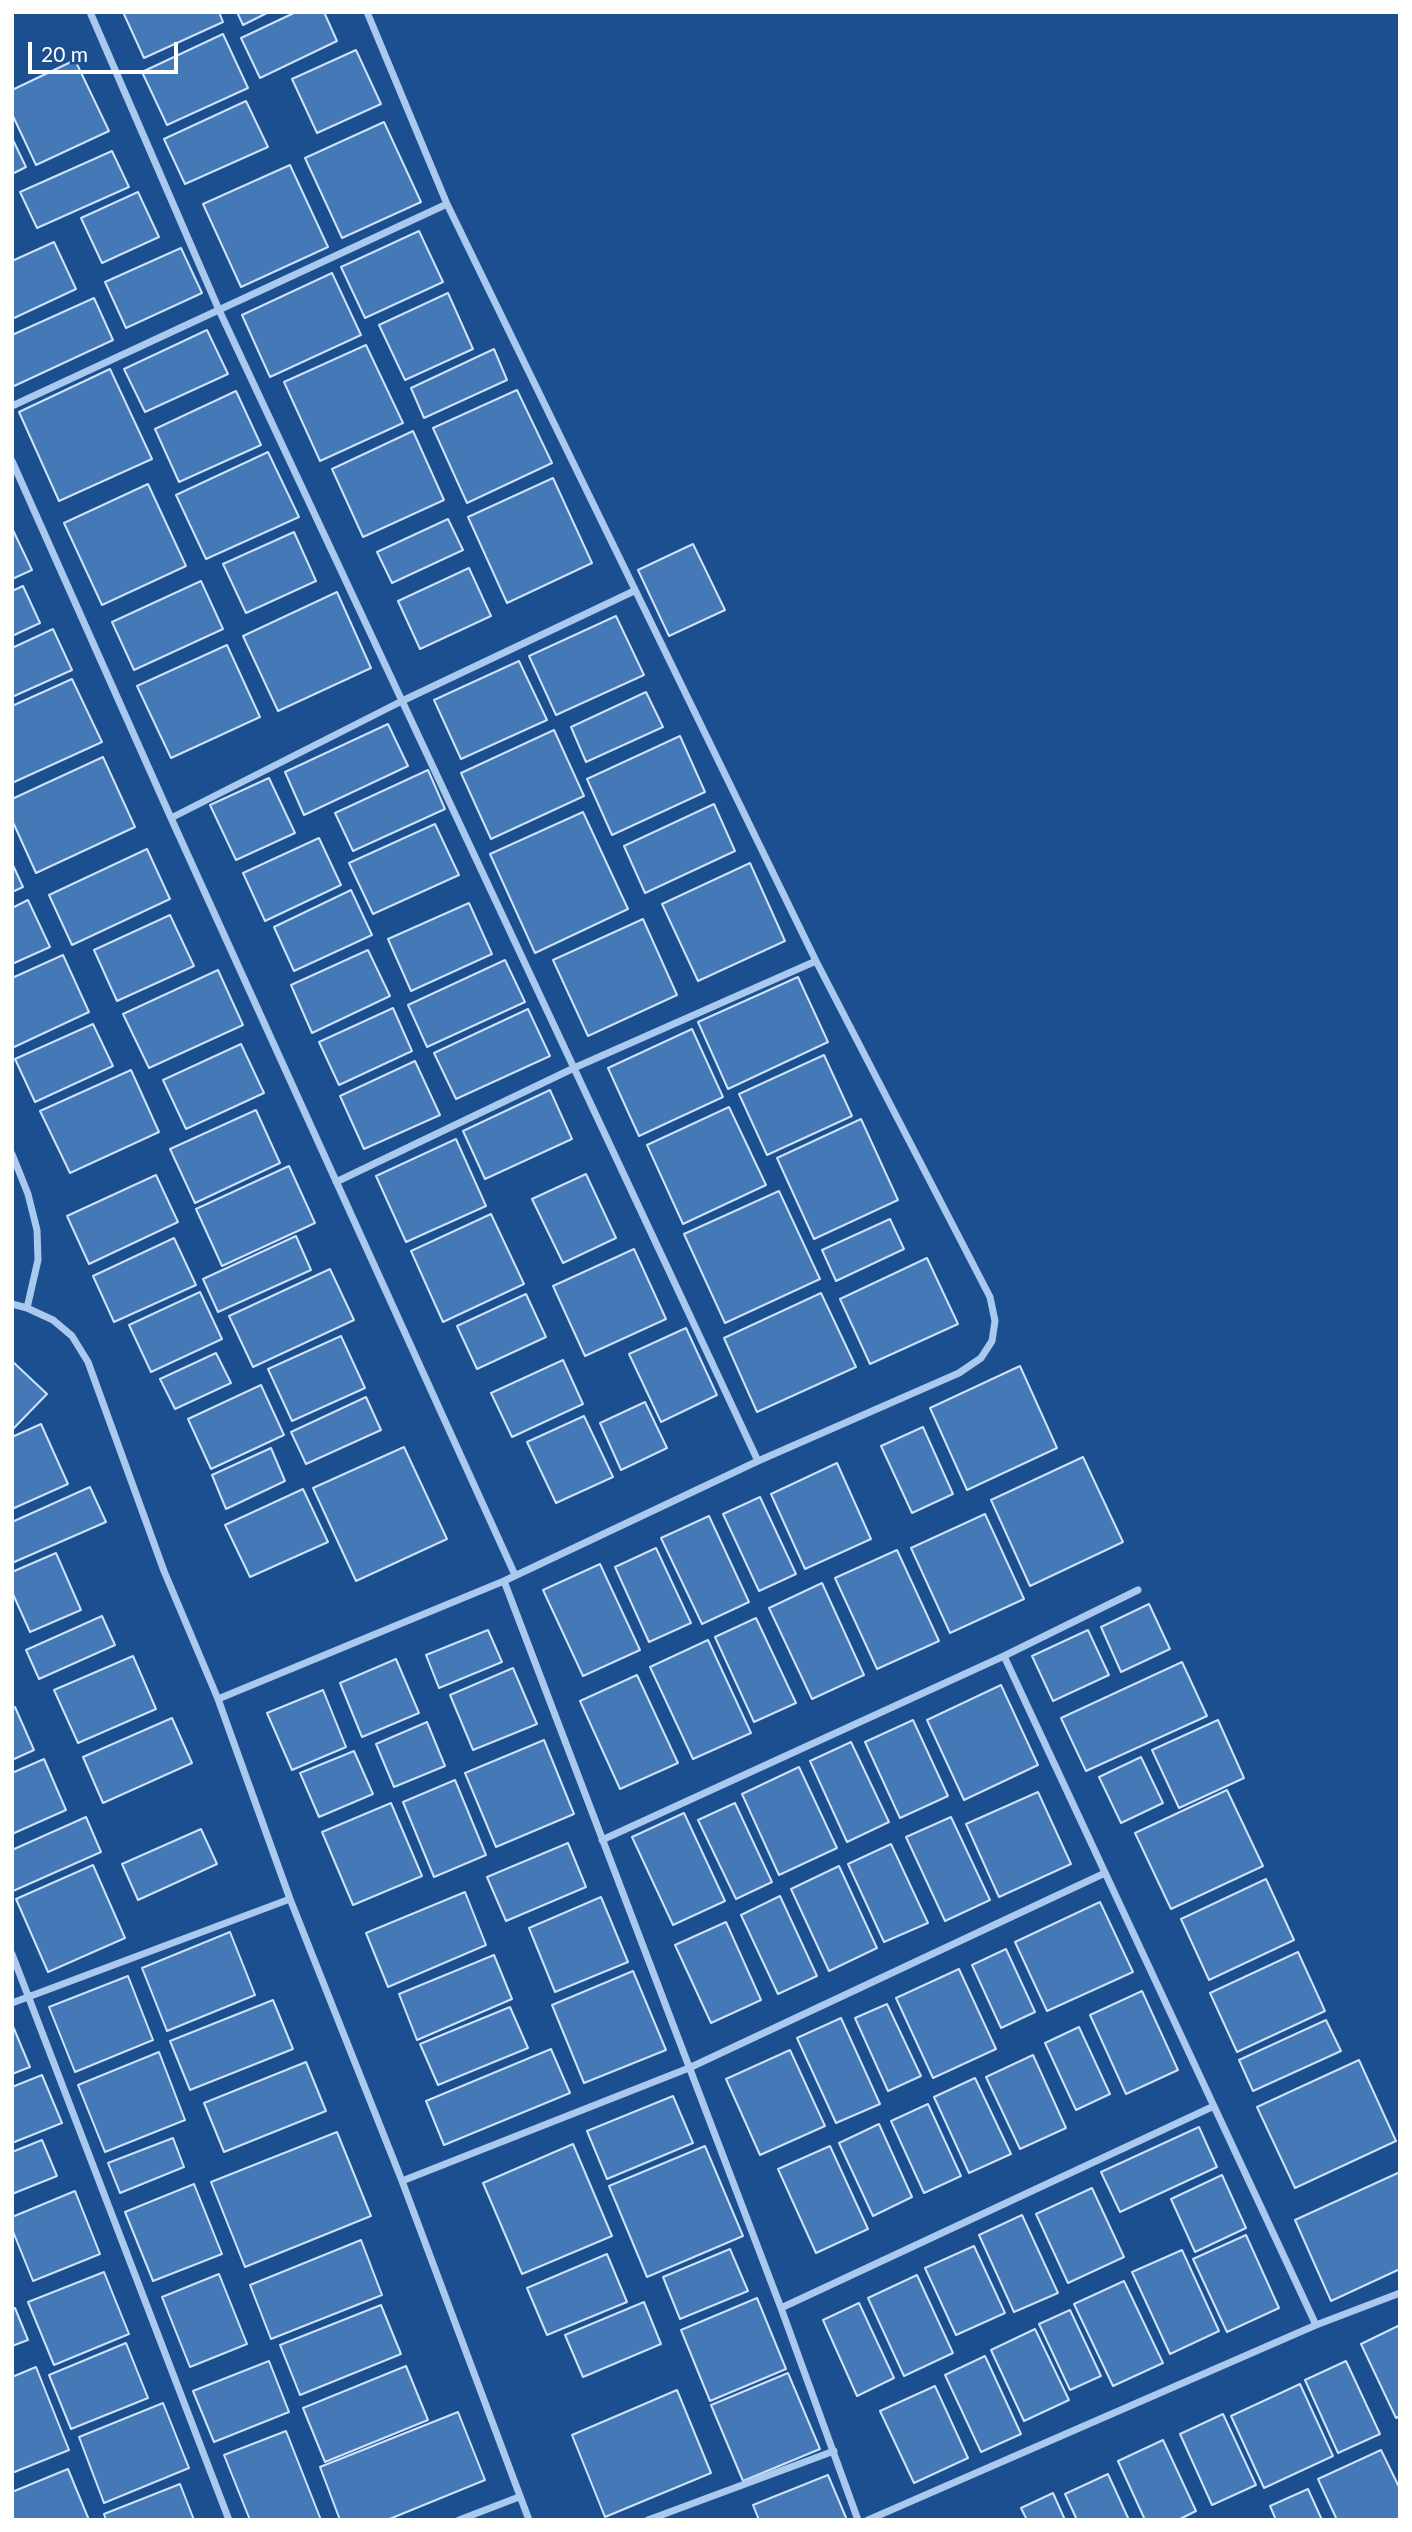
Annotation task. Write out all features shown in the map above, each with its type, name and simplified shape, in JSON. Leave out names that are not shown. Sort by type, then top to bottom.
[{"type":"street","points":[[90,12],[219,310],[758,1461]]},
{"type":"street","points":[[218,1699],[504,1581],[758,1461],[959,1373],[981,1358],[992,1341],[995,1321],[990,1297],[816,961],[447,204],[367,12]]},
{"type":"street","points":[[12,406],[447,204]]},
{"type":"street","points":[[12,461],[515,1575]]},
{"type":"street","points":[[172,818],[402,701],[634,591]]},
{"type":"street","points":[[336,1182],[574,1068],[816,961]]},
{"type":"street","points":[[12,1154],[28,1194],[37,1230],[38,1260],[27,1308]]},
{"type":"street","points":[[12,1304],[53,1320],[72,1336],[88,1362],[164,1571],[218,1699],[290,1899],[402,2181],[529,2520]]},
{"type":"street","points":[[504,1581],[781,2308],[858,2520]]},
{"type":"street","points":[[602,1840],[1004,1656],[1138,1590]]},
{"type":"street","points":[[1004,1656],[1316,2325]]},
{"type":"street","points":[[402,2181],[689,2068],[1105,1873]]},
{"type":"street","points":[[12,2003],[290,1899]]},
{"type":"street","points":[[12,1954],[229,2520]]},
{"type":"street","points":[[781,2308],[1214,2106]]},
{"type":"street","points":[[868,2520],[1316,2325],[1400,2293]]},
{"type":"street","points":[[648,2520],[834,2451]]},
{"type":"street","points":[[459,2520],[519,2497]]},
{"type":"building","points":[[123,12],[219,12],[223,22],[144,58]]},
{"type":"building","points":[[237,12],[269,12],[243,25]]},
{"type":"building","points":[[296,12],[324,12],[337,41],[260,78],[241,38]]},
{"type":"building","points":[[223,34],[248,88],[167,125],[142,72]]},
{"type":"building","points":[[356,50],[381,104],[317,133],[292,79]]},
{"type":"building","points":[[75,60],[109,131],[36,165],[12,114],[12,90]]},
{"type":"building","points":[[246,101],[268,147],[185,184],[164,139]]},
{"type":"building","points":[[384,122],[421,202],[342,238],[305,158]]},
{"type":"building","points":[[12,138],[26,167],[12,174]]},
{"type":"building","points":[[112,151],[129,187],[37,228],[20,192]]},
{"type":"building","points":[[290,165],[328,247],[241,287],[203,204]]},
{"type":"building","points":[[138,192],[159,237],[102,263],[81,218]]},
{"type":"building","points":[[419,231],[443,282],[365,318],[341,267]]},
{"type":"building","points":[[54,242],[76,289],[12,319],[12,261]]},
{"type":"building","points":[[181,248],[202,293],[126,328],[105,282]]},
{"type":"building","points":[[332,273],[361,335],[270,377],[242,315]]},
{"type":"building","points":[[448,293],[473,349],[405,380],[379,325]]},
{"type":"building","points":[[94,298],[113,340],[12,387],[12,335]]},
{"type":"building","points":[[207,330],[228,374],[145,412],[124,369]]},
{"type":"building","points":[[366,345],[403,423],[320,461],[284,382]]},
{"type":"building","points":[[494,349],[507,380],[424,418],[411,388]]},
{"type":"building","points":[[110,369],[152,459],[59,501],[19,412]]},
{"type":"building","points":[[517,390],[552,463],[467,503],[433,428]]},
{"type":"building","points":[[236,391],[261,445],[179,482],[155,429]]},
{"type":"building","points":[[413,431],[444,500],[363,537],[332,469]]},
{"type":"building","points":[[268,452],[299,517],[206,559],[176,495]]},
{"type":"building","points":[[553,478],[592,563],[507,603],[468,517]]},
{"type":"building","points":[[148,484],[186,566],[102,605],[64,523]]},
{"type":"building","points":[[448,519],[463,550],[392,583],[377,552]]},
{"type":"building","points":[[12,528],[32,570],[12,579]]},
{"type":"building","points":[[294,532],[316,581],[246,613],[223,564]]},
{"type":"building","points":[[693,544],[725,610],[669,636],[638,570]]},
{"type":"building","points":[[469,568],[491,616],[420,649],[398,601]]},
{"type":"building","points":[[201,581],[223,629],[134,670],[112,622]]},
{"type":"building","points":[[23,586],[40,623],[12,636],[12,591]]},
{"type":"building","points":[[337,592],[371,668],[278,711],[243,636]]},
{"type":"building","points":[[616,616],[644,675],[556,715],[529,656]]},
{"type":"building","points":[[53,629],[72,670],[12,697],[12,648]]},
{"type":"building","points":[[227,645],[260,717],[171,758],[137,686]]},
{"type":"building","points":[[519,661],[547,720],[461,759],[434,700]]},
{"type":"building","points":[[72,679],[102,742],[12,783],[12,706]]},
{"type":"building","points":[[646,692],[663,727],[586,762],[571,727]]},
{"type":"building","points":[[388,724],[408,766],[304,815],[285,772]]},
{"type":"building","points":[[554,730],[584,796],[491,839],[461,773]]},
{"type":"building","points":[[680,736],[705,792],[612,835],[587,779]]},
{"type":"building","points":[[103,757],[135,827],[36,873],[12,820],[12,799]]},
{"type":"building","points":[[428,770],[445,809],[353,851],[335,813]]},
{"type":"building","points":[[269,778],[295,833],[236,860],[210,805]]},
{"type":"building","points":[[714,804],[735,851],[645,893],[624,846]]},
{"type":"building","points":[[583,812],[628,909],[535,953],[490,854]]},
{"type":"building","points":[[435,824],[459,875],[373,914],[349,863]]},
{"type":"building","points":[[319,838],[341,885],[265,921],[243,873]]},
{"type":"building","points":[[147,849],[170,899],[72,945],[49,895]]},
{"type":"building","points":[[12,863],[23,887],[12,892]]},
{"type":"building","points":[[750,863],[785,941],[698,981],[662,904]]},
{"type":"building","points":[[351,890],[372,935],[294,971],[274,927]]},
{"type":"building","points":[[28,900],[50,947],[12,964],[12,908]]},
{"type":"building","points":[[469,903],[492,954],[411,991],[388,939]]},
{"type":"building","points":[[170,915],[194,966],[117,1001],[94,950]]},
{"type":"building","points":[[643,919],[677,995],[588,1036],[553,960]]},
{"type":"building","points":[[368,950],[390,996],[312,1033],[291,985]]},
{"type":"building","points":[[63,955],[89,1012],[12,1048],[12,978]]},
{"type":"building","points":[[505,960],[525,1002],[427,1047],[408,1005]]},
{"type":"building","points":[[218,970],[243,1025],[149,1068],[123,1014]]},
{"type":"building","points":[[798,977],[828,1042],[728,1089],[698,1022]]},
{"type":"building","points":[[393,1008],[412,1051],[339,1085],[319,1042]]},
{"type":"building","points":[[528,1009],[550,1056],[456,1099],[434,1053]]},
{"type":"building","points":[[93,1024],[113,1066],[35,1102],[15,1059]]},
{"type":"building","points":[[692,1029],[723,1097],[639,1136],[608,1068]]},
{"type":"building","points":[[241,1044],[264,1093],[186,1129],[163,1080]]},
{"type":"building","points":[[824,1055],[852,1116],[767,1155],[739,1094]]},
{"type":"building","points":[[415,1061],[440,1115],[364,1149],[340,1096]]},
{"type":"building","points":[[131,1070],[159,1132],[70,1173],[40,1111]]},
{"type":"building","points":[[550,1090],[572,1139],[485,1179],[463,1131]]},
{"type":"building","points":[[729,1107],[766,1185],[683,1224],[647,1145]]},
{"type":"building","points":[[256,1110],[280,1163],[195,1203],[170,1149]]},
{"type":"building","points":[[861,1119],[898,1200],[814,1239],[777,1158]]},
{"type":"building","points":[[456,1139],[486,1206],[406,1242],[376,1176]]},
{"type":"building","points":[[289,1166],[315,1223],[222,1266],[196,1209]]},
{"type":"building","points":[[586,1174],[616,1238],[563,1263],[532,1199]]},
{"type":"building","points":[[156,1175],[178,1222],[89,1264],[67,1216]]},
{"type":"building","points":[[779,1191],[820,1279],[725,1323],[684,1234]]},
{"type":"building","points":[[491,1214],[524,1284],[443,1322],[411,1251]]},
{"type":"building","points":[[890,1219],[904,1249],[836,1281],[822,1250]]},
{"type":"building","points":[[296,1236],[311,1270],[218,1312],[203,1279]]},
{"type":"building","points":[[174,1238],[196,1285],[114,1322],[93,1276]]},
{"type":"building","points":[[634,1249],[666,1319],[585,1356],[553,1286]]},
{"type":"building","points":[[927,1258],[958,1324],[870,1364],[840,1299]]},
{"type":"building","points":[[330,1269],[354,1320],[253,1367],[229,1316]]},
{"type":"building","points":[[200,1292],[222,1339],[151,1372],[129,1325]]},
{"type":"building","points":[[821,1293],[856,1367],[757,1412],[724,1338]]},
{"type":"building","points":[[526,1294],[546,1337],[477,1369],[457,1326]]},
{"type":"building","points":[[686,1328],[717,1395],[661,1422],[629,1354]]},
{"type":"building","points":[[341,1336],[365,1388],[292,1421],[268,1369]]},
{"type":"building","points":[[216,1353],[231,1383],[175,1409],[160,1379]]},
{"type":"building","points":[[563,1360],[583,1404],[512,1437],[491,1393]]},
{"type":"building","points":[[12,1361],[47,1394],[12,1430]]},
{"type":"building","points":[[1020,1366],[1057,1448],[967,1490],[930,1408]]},
{"type":"building","points":[[261,1385],[284,1435],[211,1469],[188,1419]]},
{"type":"building","points":[[366,1397],[381,1430],[306,1464],[291,1432]]},
{"type":"building","points":[[645,1402],[667,1448],[621,1470],[600,1423]]},
{"type":"building","points":[[584,1416],[613,1477],[556,1503],[527,1442]]},
{"type":"building","points":[[41,1424],[68,1484],[12,1509],[12,1437]]},
{"type":"building","points":[[923,1427],[953,1494],[912,1513],[881,1446]]},
{"type":"building","points":[[404,1447],[447,1539],[356,1581],[313,1488]]},
{"type":"building","points":[[271,1448],[285,1481],[226,1509],[212,1475]]},
{"type":"building","points":[[1083,1457],[1123,1542],[1030,1586],[991,1500]]},
{"type":"building","points":[[837,1463],[871,1539],[805,1569],[771,1494]]},
{"type":"building","points":[[90,1487],[106,1522],[12,1563],[12,1522]]},
{"type":"building","points":[[303,1489],[328,1542],[250,1577],[225,1525]]},
{"type":"building","points":[[760,1497],[796,1574],[759,1591],[723,1514]]},
{"type":"building","points":[[985,1514],[1024,1599],[950,1633],[911,1548]]},
{"type":"building","points":[[709,1516],[749,1602],[702,1624],[661,1538]]},
{"type":"building","points":[[656,1548],[691,1623],[649,1642],[615,1567]]},
{"type":"building","points":[[897,1550],[939,1641],[877,1669],[835,1578]]},
{"type":"building","points":[[56,1553],[81,1610],[30,1632],[12,1592],[12,1572]]},
{"type":"building","points":[[600,1564],[640,1650],[583,1676],[543,1590]]},
{"type":"building","points":[[822,1583],[864,1675],[812,1699],[769,1608]]},
{"type":"building","points":[[1149,1604],[1170,1649],[1121,1672],[1101,1627]]},
{"type":"building","points":[[102,1616],[115,1645],[39,1679],[26,1650]]},
{"type":"building","points":[[756,1618],[796,1703],[754,1722],[715,1637]]},
{"type":"building","points":[[488,1630],[502,1662],[439,1688],[426,1655]]},
{"type":"building","points":[[1088,1630],[1109,1675],[1053,1701],[1032,1656]]},
{"type":"building","points":[[708,1640],[751,1733],[693,1759],[650,1667]]},
{"type":"building","points":[[133,1656],[156,1709],[78,1743],[54,1690]]},
{"type":"building","points":[[396,1659],[419,1713],[362,1737],[340,1683]]},
{"type":"building","points":[[1182,1662],[1207,1716],[1086,1771],[1061,1718]]},
{"type":"building","points":[[513,1668],[537,1724],[473,1750],[450,1695]]},
{"type":"building","points":[[637,1675],[678,1763],[620,1789],[580,1701]]},
{"type":"building","points":[[1001,1685],[1038,1765],[964,1800],[927,1720]]},
{"type":"building","points":[[323,1690],[346,1747],[292,1770],[267,1713]]},
{"type":"building","points":[[15,1707],[34,1750],[12,1760],[12,1708]]},
{"type":"building","points":[[172,1718],[192,1763],[103,1803],[83,1757]]},
{"type":"building","points":[[913,1720],[948,1796],[900,1818],[865,1742]]},
{"type":"building","points":[[1218,1720],[1244,1778],[1179,1808],[1152,1750]]},
{"type":"building","points":[[427,1722],[445,1766],[394,1787],[376,1744]]},
{"type":"building","points":[[544,1740],[574,1814],[496,1847],[465,1773]]},
{"type":"building","points":[[851,1742],[889,1822],[847,1842],[810,1761]]},
{"type":"building","points":[[354,1751],[373,1794],[319,1817],[300,1773]]},
{"type":"building","points":[[1141,1757],[1163,1803],[1121,1823],[1099,1777]]},
{"type":"building","points":[[44,1759],[66,1810],[12,1834],[12,1773]]},
{"type":"building","points":[[799,1767],[837,1848],[779,1875],[742,1794]]},
{"type":"building","points":[[455,1780],[486,1855],[434,1877],[403,1802]]},
{"type":"building","points":[[1227,1790],[1263,1866],[1171,1909],[1135,1833]]},
{"type":"building","points":[[1038,1792],[1071,1864],[999,1897],[966,1824]]},
{"type":"building","points":[[391,1803],[422,1876],[353,1905],[322,1832]]},
{"type":"building","points":[[735,1803],[772,1882],[736,1899],[698,1820]]},
{"type":"building","points":[[684,1813],[725,1901],[673,1925],[632,1837]]},
{"type":"building","points":[[86,1817],[101,1852],[13,1891],[12,1850]]},
{"type":"building","points":[[951,1817],[990,1900],[945,1921],[906,1837]]},
{"type":"building","points":[[201,1829],[217,1864],[138,1900],[122,1864]]},
{"type":"building","points":[[568,1843],[586,1887],[506,1921],[487,1877]]},
{"type":"building","points":[[891,1844],[928,1923],[884,1942],[848,1864]]},
{"type":"building","points":[[93,1865],[125,1938],[48,1972],[16,1899]]},
{"type":"building","points":[[839,1866],[877,1948],[829,1971],[791,1889]]},
{"type":"building","points":[[1266,1879],[1294,1940],[1209,1980],[1181,1919]]},
{"type":"building","points":[[465,1892],[486,1945],[388,1987],[366,1933]]},
{"type":"building","points":[[780,1896],[817,1976],[778,1994],[741,1915]]},
{"type":"building","points":[[601,1897],[628,1962],[555,1992],[529,1928]]},
{"type":"building","points":[[1100,1902],[1133,1972],[1047,2011],[1015,1942]]},
{"type":"building","points":[[726,1922],[761,2000],[711,2023],[675,1945]]},
{"type":"building","points":[[230,1932],[255,1995],[167,2031],[142,1968]]},
{"type":"building","points":[[1006,1949],[1035,2012],[1001,2028],[972,1965]]},
{"type":"building","points":[[1298,1952],[1325,2011],[1237,2052],[1210,1993]]},
{"type":"building","points":[[494,1955],[512,1999],[417,2040],[399,1994]]},
{"type":"building","points":[[959,1969],[996,2049],[933,2078],[896,1998]]},
{"type":"building","points":[[633,1971],[666,2050],[584,2083],[552,2005]]},
{"type":"building","points":[[128,1976],[153,2040],[75,2072],[49,2007]]},
{"type":"building","points":[[1142,1991],[1178,2070],[1126,2094],[1090,2015]]},
{"type":"building","points":[[273,2000],[293,2049],[190,2090],[170,2041]]},
{"type":"building","points":[[887,2004],[921,2076],[888,2091],[855,2018]]},
{"type":"building","points":[[510,2007],[528,2048],[438,2085],[420,2044]]},
{"type":"building","points":[[841,2018],[880,2104],[836,2123],[797,2038]]},
{"type":"building","points":[[1326,2020],[1341,2051],[1253,2091],[1239,2060]]},
{"type":"building","points":[[12,2024],[30,2067],[12,2074]]},
{"type":"building","points":[[1079,2027],[1110,2094],[1076,2110],[1045,2043]]},
{"type":"building","points":[[551,2049],[570,2093],[444,2145],[426,2101]]},
{"type":"building","points":[[790,2050],[825,2126],[760,2155],[726,2079]]},
{"type":"building","points":[[159,2052],[185,2120],[105,2152],[78,2085]]},
{"type":"building","points":[[1033,2055],[1066,2128],[1020,2149],[986,2077]]},
{"type":"building","points":[[1359,2060],[1396,2141],[1295,2188],[1257,2107]]},
{"type":"building","points":[[306,2062],[326,2111],[224,2152],[204,2103]]},
{"type":"building","points":[[42,2075],[62,2123],[12,2143],[12,2087]]},
{"type":"building","points":[[975,2078],[1011,2154],[969,2173],[934,2097]]},
{"type":"building","points":[[673,2096],[693,2143],[607,2179],[587,2131]]},
{"type":"building","points":[[928,2104],[961,2176],[924,2193],[891,2121]]},
{"type":"building","points":[[879,2124],[912,2197],[873,2216],[839,2143]]},
{"type":"building","points":[[1199,2127],[1217,2167],[1120,2212],[1101,2172]]},
{"type":"building","points":[[337,2132],[371,2216],[245,2267],[211,2182]]},
{"type":"building","points":[[173,2138],[184,2167],[120,2193],[108,2163]]},
{"type":"building","points":[[42,2140],[57,2176],[12,2194],[12,2152]]},
{"type":"building","points":[[573,2144],[612,2236],[522,2274],[483,2183]]},
{"type":"building","points":[[705,2146],[743,2236],[647,2277],[609,2186]]},
{"type":"building","points":[[830,2146],[868,2229],[816,2253],[778,2169]]},
{"type":"building","points":[[1400,2172],[1400,2269],[1331,2301],[1295,2220]]},
{"type":"building","points":[[1222,2175],[1246,2228],[1195,2252],[1171,2199]]},
{"type":"building","points":[[194,2184],[222,2254],[153,2281],[125,2212]]},
{"type":"building","points":[[1092,2188],[1124,2257],[1068,2283],[1036,2214]]},
{"type":"building","points":[[75,2191],[100,2254],[33,2281],[12,2229],[12,2217]]},
{"type":"building","points":[[1022,2215],[1058,2293],[1014,2312],[979,2235]]},
{"type":"building","points":[[1246,2235],[1279,2308],[1227,2332],[1193,2259]]},
{"type":"building","points":[[361,2240],[382,2295],[271,2339],[250,2285]]},
{"type":"building","points":[[974,2246],[1005,2313],[956,2335],[925,2268]]},
{"type":"building","points":[[730,2249],[748,2291],[680,2319],[663,2277]]},
{"type":"building","points":[[1182,2250],[1219,2331],[1170,2354],[1132,2272]]},
{"type":"building","points":[[607,2254],[627,2302],[547,2335],[527,2288]]},
{"type":"building","points":[[104,2272],[129,2334],[54,2365],[28,2302]]},
{"type":"building","points":[[219,2274],[247,2344],[190,2367],[162,2297]]},
{"type":"building","points":[[917,2275],[953,2353],[904,2376],[868,2298]]},
{"type":"building","points":[[1124,2281],[1163,2363],[1113,2386],[1074,2304]]},
{"type":"building","points":[[757,2298],[786,2369],[710,2401],[681,2330]]},
{"type":"building","points":[[644,2302],[661,2344],[583,2377],[565,2335]]},
{"type":"building","points":[[859,2303],[894,2378],[857,2396],[823,2320]]},
{"type":"building","points":[[381,2305],[401,2354],[300,2395],[280,2345]]},
{"type":"building","points":[[15,2308],[28,2340],[12,2346],[12,2309]]},
{"type":"building","points":[[1070,2310],[1101,2376],[1070,2390],[1039,2324]]},
{"type":"building","points":[[1400,2325],[1400,2416],[1396,2418],[1361,2344]]},
{"type":"building","points":[[1035,2329],[1069,2400],[1024,2421],[991,2350]]},
{"type":"building","points":[[126,2343],[148,2398],[71,2429],[49,2375]]},
{"type":"building","points":[[985,2356],[1021,2434],[981,2452],[945,2375]]},
{"type":"building","points":[[269,2361],[289,2412],[214,2442],[193,2391]]},
{"type":"building","points":[[1346,2361],[1380,2434],[1338,2453],[1305,2380]]},
{"type":"building","points":[[406,2366],[428,2420],[325,2462],[303,2408]]},
{"type":"building","points":[[36,2367],[69,2450],[12,2473],[12,2377]]},
{"type":"building","points":[[788,2373],[820,2449],[743,2481],[711,2405]]},
{"type":"building","points":[[1300,2384],[1333,2456],[1264,2488],[1231,2416]]},
{"type":"building","points":[[935,2386],[968,2458],[914,2483],[880,2411]]},
{"type":"building","points":[[677,2390],[711,2473],[605,2517],[572,2435]]},
{"type":"building","points":[[163,2403],[189,2468],[104,2503],[79,2437]]},
{"type":"building","points":[[458,2412],[485,2480],[387,2520],[340,2520],[320,2467]]},
{"type":"building","points":[[1223,2414],[1256,2485],[1212,2505],[1180,2434]]},
{"type":"building","points":[[286,2431],[321,2520],[250,2520],[224,2455]]},
{"type":"building","points":[[1163,2440],[1196,2511],[1178,2520],[1145,2520],[1118,2461]]},
{"type":"building","points":[[1381,2450],[1400,2489],[1400,2520],[1337,2520],[1318,2479]]},
{"type":"building","points":[[68,2469],[89,2520],[12,2520],[12,2492]]},
{"type":"building","points":[[1108,2474],[1129,2520],[1077,2520],[1065,2494]]},
{"type":"building","points":[[828,2475],[847,2520],[759,2520],[753,2505]]},
{"type":"building","points":[[180,2484],[194,2520],[106,2520],[104,2514]]},
{"type":"building","points":[[1308,2489],[1322,2520],[1276,2520],[1270,2506]]},
{"type":"building","points":[[1053,2493],[1065,2520],[1027,2520],[1021,2508]]}]
